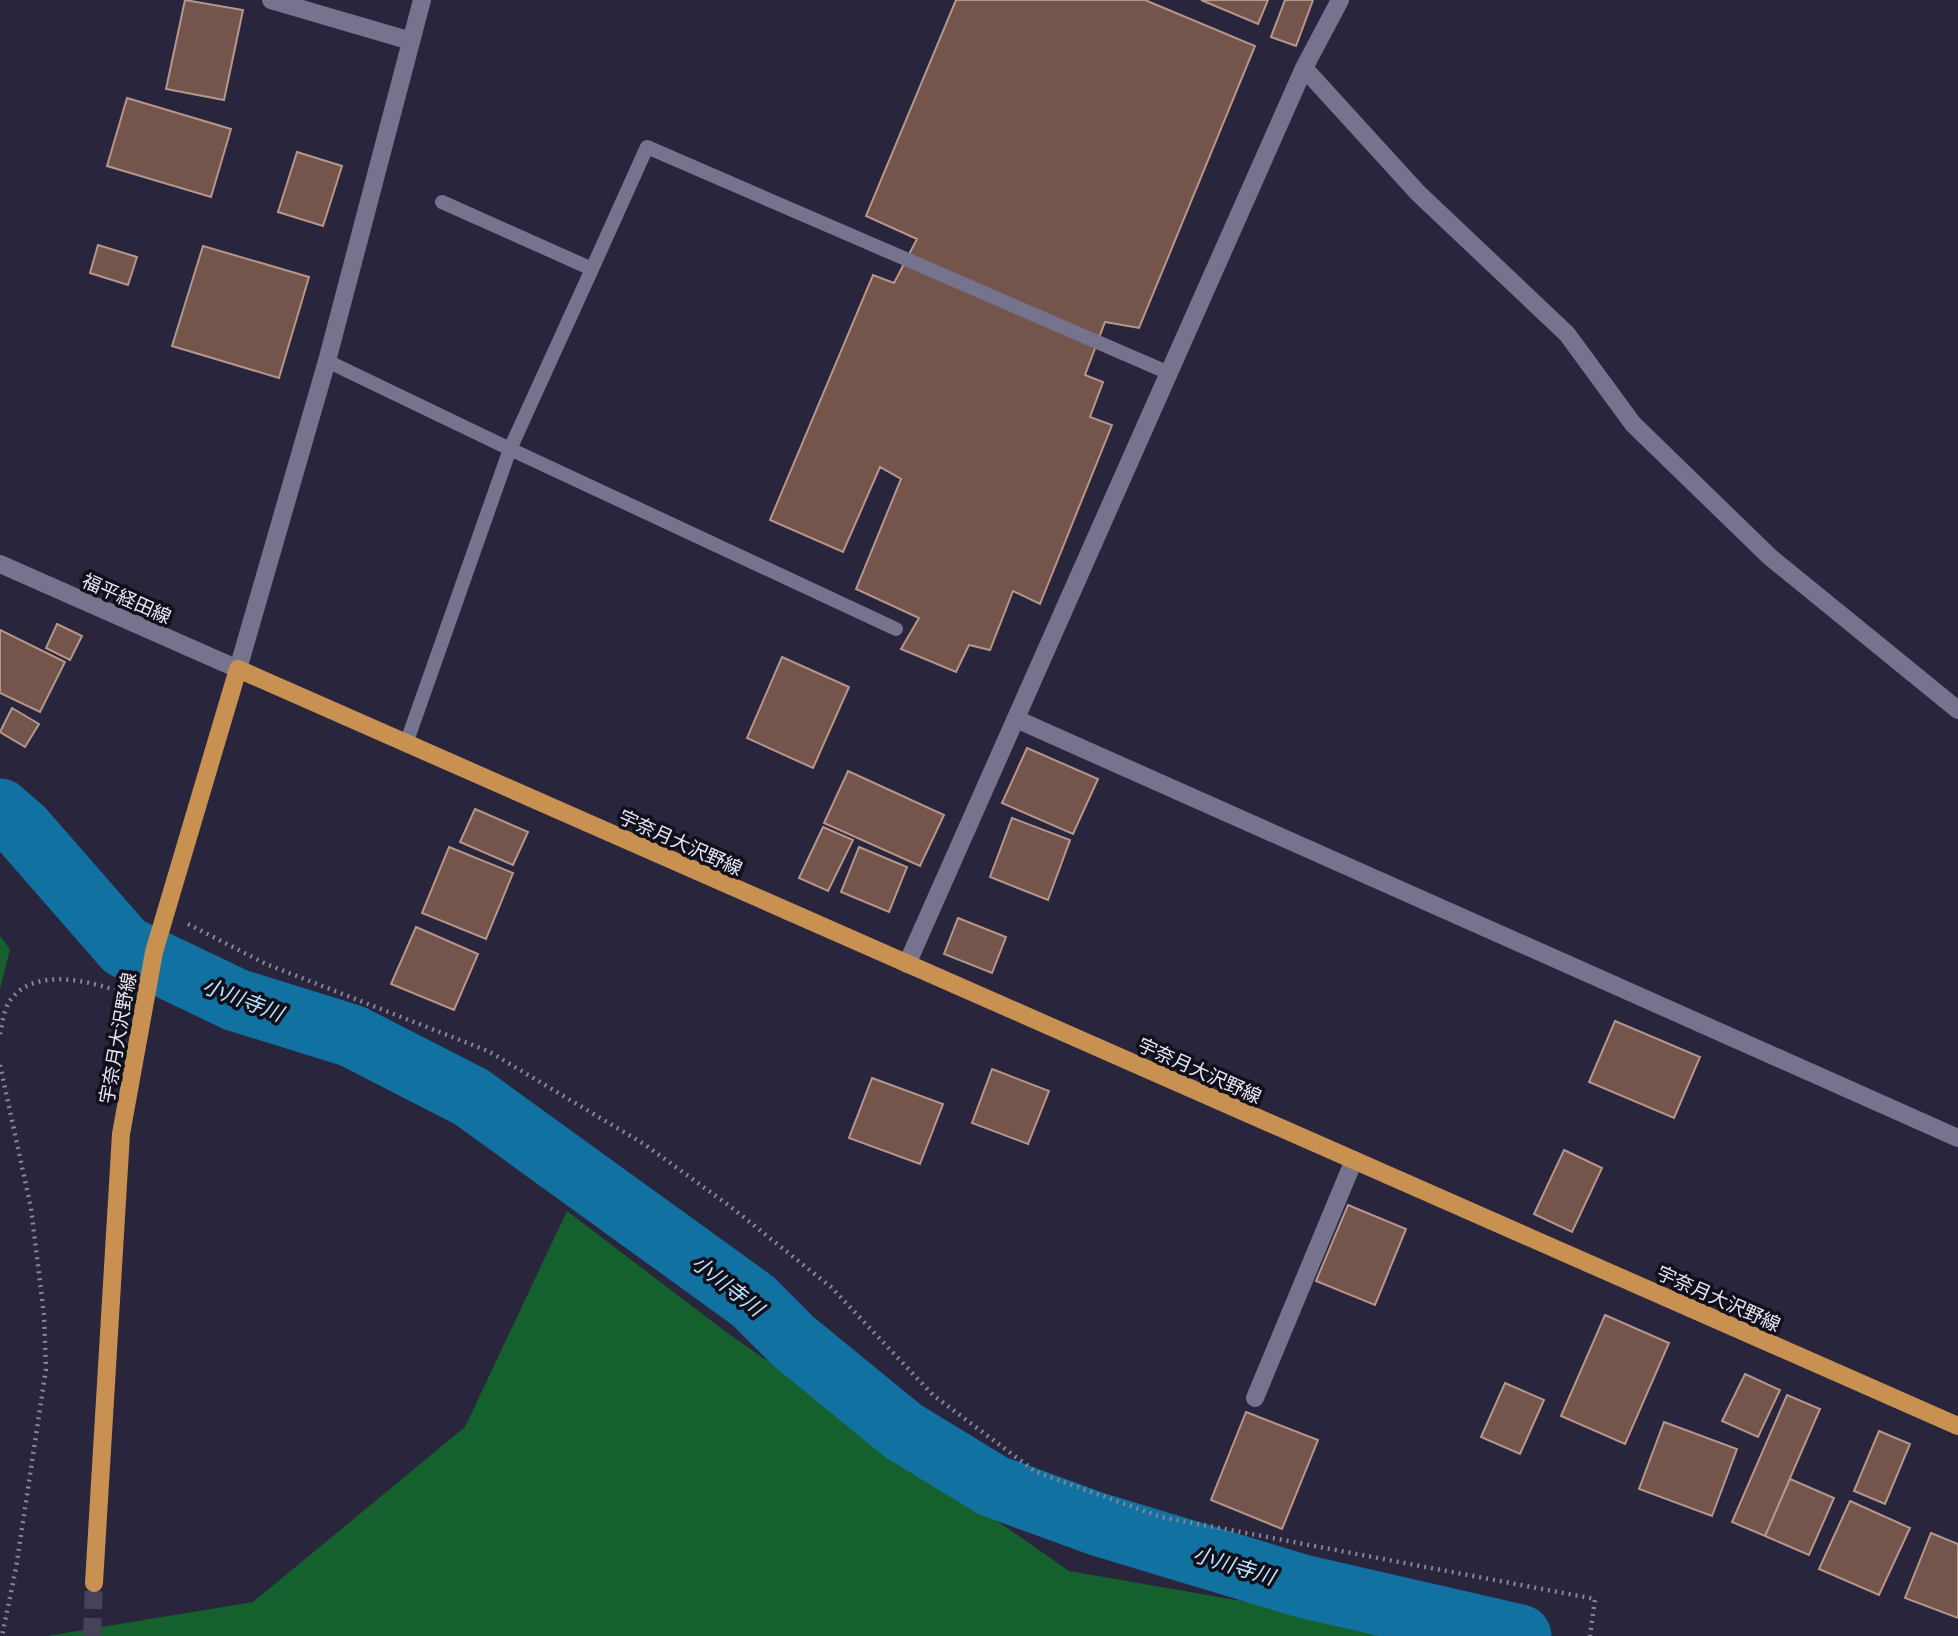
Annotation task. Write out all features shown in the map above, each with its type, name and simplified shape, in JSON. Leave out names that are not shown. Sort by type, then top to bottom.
[{"type":"main road","name":"宇奈月大沢野線","points":[[94,1583],[121,1134],[154,952],[238,669],[1958,1426]]},
{"type":"street","points":[[271,0],[411,41]]},
{"type":"street","points":[[238,669],[327,361],[422,0]]},
{"type":"street","points":[[907,964],[1304,68],[1340,0]]},
{"type":"street","points":[[1304,68],[1418,193],[1567,334],[1633,424],[1770,557],[1958,709]]},
{"type":"street","name":"福平経田線","points":[[0,564],[238,669]]},
{"type":"street","points":[[1016,719],[1958,1138]]},
{"type":"street","points":[[1255,1398],[1354,1160]]},
{"type":"lane","points":[[406,744],[510,449],[647,147],[1169,373]]},
{"type":"lane","points":[[442,202],[592,270]]},
{"type":"lane","points":[[327,361],[896,629]]},
{"type":"path","points":[[165,912],[266,964],[488,1051],[643,1144],[731,1207],[831,1287],[933,1395],[1036,1472],[1161,1517],[1595,1600],[1590,1636]]},
{"type":"path","points":[[0,1034],[8,1003],[26,986],[58,978],[94,983],[146,1000]]},
{"type":"path","points":[[0,1065],[31,1208],[44,1315],[46,1369],[16,1568],[2,1636]]},
{"type":"green space","points":[[0,936],[10,949],[0,989]]},
{"type":"green space","points":[[567,1211],[726,1332],[1069,1571],[1443,1636],[47,1636],[253,1602],[465,1427]]},
{"type":"building","points":[[185,0],[243,10],[224,100],[166,89]]},
{"type":"building","points":[[956,0],[1145,0],[1255,46],[1139,328],[1105,322],[1085,375],[1103,382],[1090,417],[1112,425],[1040,604],[1013,591],[990,650],[969,645],[956,672],[901,649],[919,618],[856,589],[901,479],[880,467],[843,552],[770,520],[873,275],[894,283],[917,239],[866,216]]},
{"type":"building","points":[[1201,0],[1268,0],[1258,24]]},
{"type":"building","points":[[1285,0],[1313,0],[1296,46],[1271,37]]},
{"type":"building","points":[[127,98],[231,129],[211,197],[107,166]]},
{"type":"building","points":[[297,152],[342,166],[323,226],[278,212]]},
{"type":"building","points":[[98,245],[137,257],[128,285],[90,273]]},
{"type":"building","points":[[203,246],[309,277],[279,378],[172,346]]},
{"type":"building","points":[[57,624],[82,636],[70,660],[46,648]]},
{"type":"building","points":[[0,630],[65,662],[40,712],[0,693]]},
{"type":"building","points":[[782,657],[849,687],[813,768],[747,738]]},
{"type":"building","points":[[12,708],[39,724],[25,747],[0,732]]},
{"type":"building","points":[[1027,748],[1098,779],[1073,834],[1002,803]]},
{"type":"building","points":[[848,771],[944,815],[920,866],[824,823]]},
{"type":"building","points":[[475,809],[528,832],[513,865],[460,842]]},
{"type":"building","points":[[1012,818],[1070,840],[1048,900],[990,877]]},
{"type":"building","points":[[823,827],[853,840],[828,891],[799,878]]},
{"type":"building","points":[[449,847],[513,873],[486,939],[422,913]]},
{"type":"building","points":[[859,847],[907,867],[889,912],[841,892]]},
{"type":"building","points":[[958,918],[1006,937],[992,973],[944,954]]},
{"type":"building","points":[[416,927],[478,954],[454,1010],[391,984]]},
{"type":"building","points":[[1615,1021],[1700,1057],[1674,1118],[1589,1082]]},
{"type":"building","points":[[992,1069],[1049,1091],[1028,1144],[972,1123]]},
{"type":"building","points":[[872,1078],[943,1104],[920,1164],[849,1138]]},
{"type":"building","points":[[1564,1150],[1602,1168],[1572,1232],[1534,1214]]},
{"type":"building","points":[[1348,1205],[1406,1229],[1375,1305],[1316,1281]]},
{"type":"building","points":[[1605,1315],[1669,1343],[1625,1444],[1561,1416]]},
{"type":"building","points":[[1745,1374],[1780,1390],[1758,1437],[1722,1421]]},
{"type":"building","points":[[1505,1383],[1544,1400],[1520,1454],[1481,1437]]},
{"type":"building","points":[[1787,1395],[1820,1409],[1765,1536],[1732,1522]]},
{"type":"building","points":[[1246,1412],[1318,1440],[1282,1529],[1211,1500]]},
{"type":"building","points":[[1664,1422],[1737,1449],[1712,1516],[1639,1489]]},
{"type":"building","points":[[1879,1431],[1910,1444],[1885,1504],[1854,1491]]},
{"type":"building","points":[[1790,1479],[1834,1498],[1809,1555],[1765,1536]]},
{"type":"building","points":[[1850,1501],[1910,1528],[1879,1595],[1819,1569]]},
{"type":"building","points":[[1931,1533],[1958,1544],[1958,1618],[1905,1598]]},
{"type":"waterway","name":"小川寺川","points":[[0,810],[22,829],[125,947],[236,1000],[352,1036],[471,1097],[753,1301],[793,1341],[903,1431],[993,1486],[1097,1524],[1302,1586],[1520,1636]]},
{"type":"tunnel","points":[[92,1636],[94,1583]]}]
